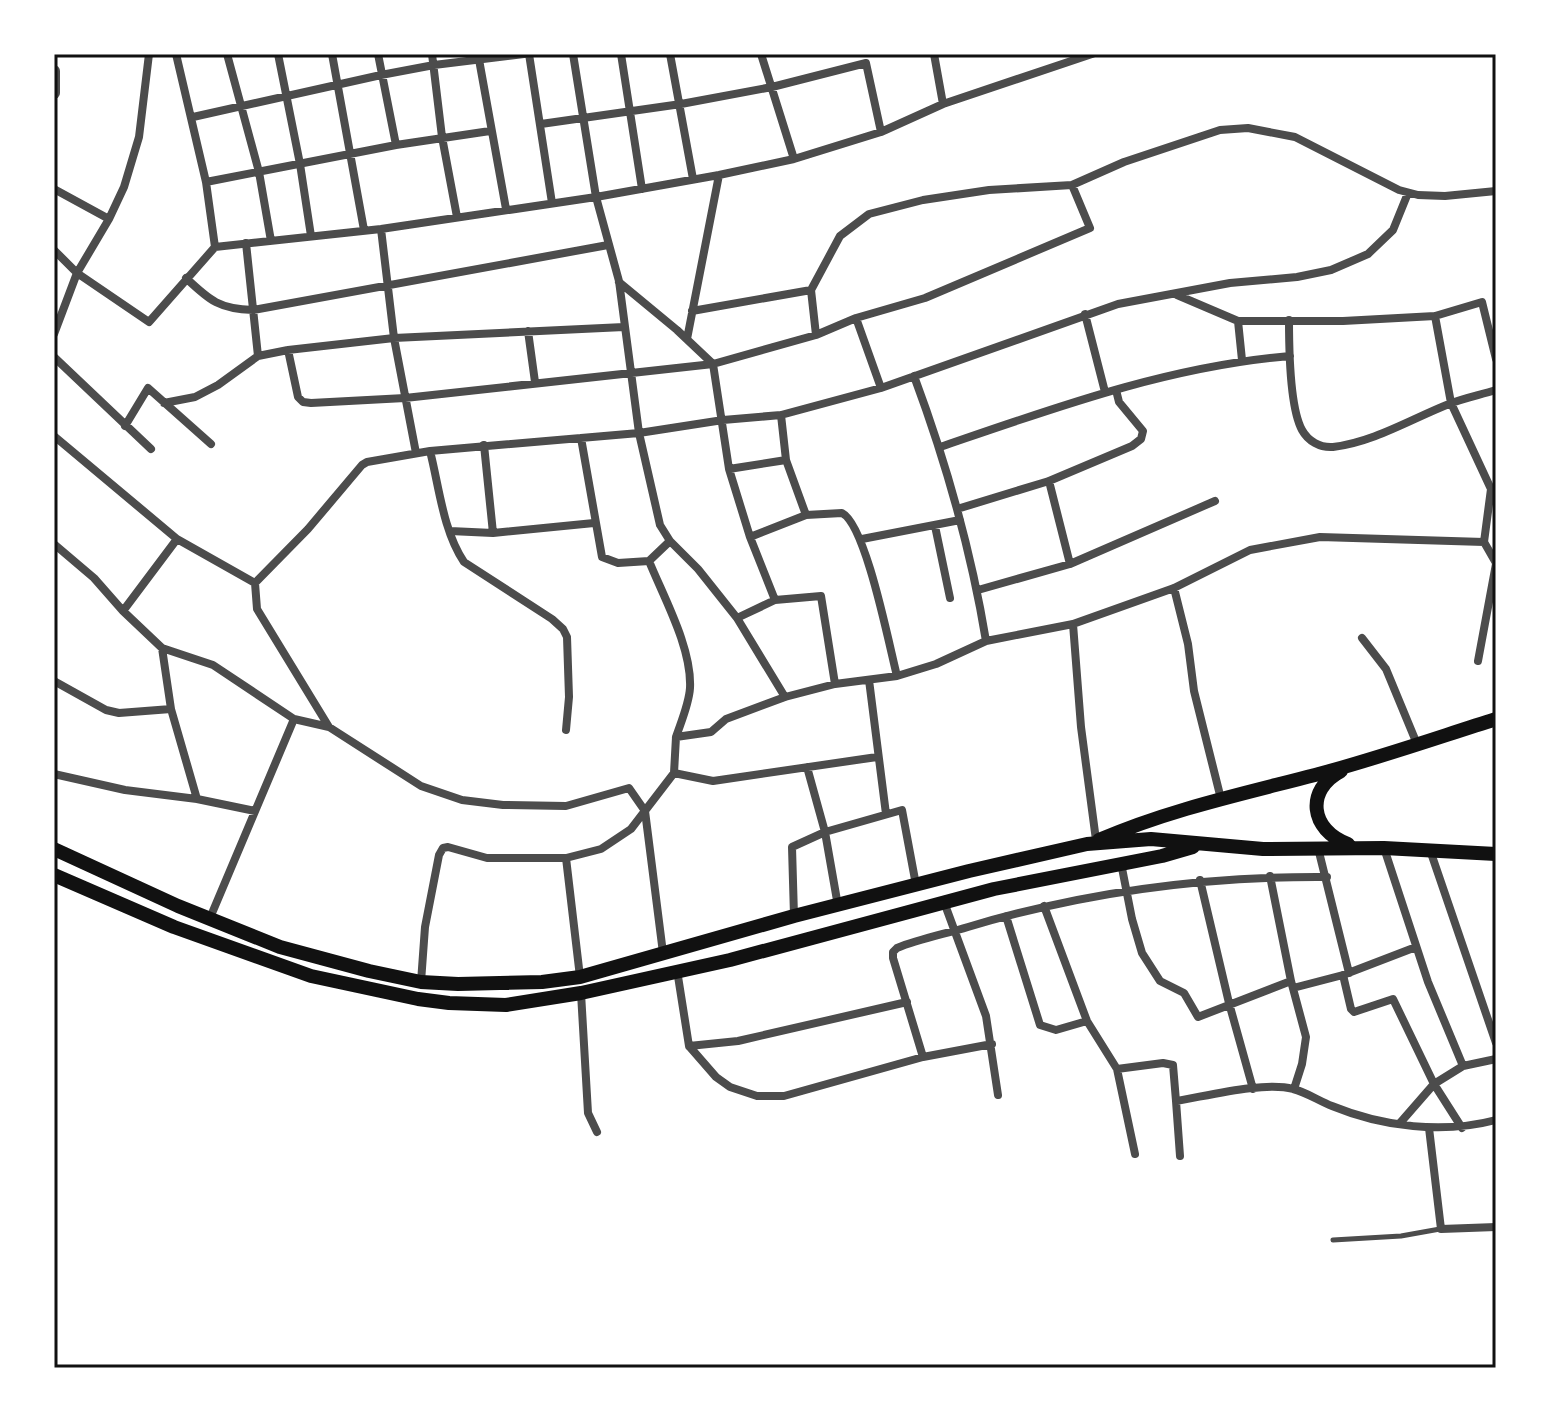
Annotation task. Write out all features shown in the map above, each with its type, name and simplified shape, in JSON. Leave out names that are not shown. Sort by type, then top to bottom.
[{"type":"main road","points":[[54,849],[280,947],[421,982],[542,982],[580,977],[794,916],[1092,842],[1141,822],[1318,774],[1496,719]]},
{"type":"main road","points":[[1359,761],[1330,776],[1320,791],[1316,807],[1320,824],[1331,837],[1377,848]]},
{"type":"main road","points":[[1092,842],[1151,839],[1263,849],[1377,848],[1496,854]]},
{"type":"main road","points":[[54,875],[174,927],[311,976],[418,999],[506,1005],[581,993],[730,960],[944,902],[1201,845]]},
{"type":"main road","points":[[129,908],[139,888]]},
{"type":"street","points":[[55,326],[77,273],[124,187],[139,137],[149,54]]},
{"type":"street","points":[[176,54],[193,117],[215,247]]},
{"type":"street","points":[[227,54],[259,172],[271,241]]},
{"type":"street","points":[[278,54],[311,236]]},
{"type":"street","points":[[332,54],[364,230]]},
{"type":"street","points":[[378,54],[396,145]]},
{"type":"street","points":[[432,54],[442,137],[457,217]]},
{"type":"street","points":[[193,117],[381,75],[478,57],[526,54],[541,124],[552,203]]},
{"type":"street","points":[[573,54],[596,197],[619,281],[639,433],[654,508],[670,541],[698,569],[737,618],[785,697]]},
{"type":"street","points":[[621,54],[642,189]]},
{"type":"street","points":[[670,54],[693,179]]},
{"type":"street","points":[[761,54],[794,159]]},
{"type":"street","points":[[934,54],[943,104]]},
{"type":"street","points":[[54,250],[77,273],[149,322],[215,247],[381,229],[596,197],[794,159],[881,132],[943,104],[1092,54]]},
{"type":"street","points":[[478,57],[506,209]]},
{"type":"street","points":[[541,124],[772,87],[865,58],[881,132]]},
{"type":"street","points":[[54,71],[54,93]]},
{"type":"street","points":[[816,335],[811,290],[840,236],[869,214],[923,200],[989,190],[1072,185],[1124,162],[1220,130],[1248,128],[1295,137],[1408,193],[1445,196],[1496,191]]},
{"type":"street","points":[[206,182],[396,145],[490,131]]},
{"type":"street","points":[[687,339],[719,175]]},
{"type":"street","points":[[288,350],[298,397],[303,402],[405,398],[713,364],[816,335],[856,318],[949,289],[1090,228],[1072,185]]},
{"type":"street","points":[[54,189],[109,219]]},
{"type":"street","points":[[329,727],[257,609],[255,583],[308,529],[362,465],[430,451],[639,433],[781,415],[881,388],[1118,304],[1230,283],[1297,277],[1331,270],[1368,254],[1393,230],[1408,193]]},
{"type":"street","points":[[381,229],[394,338],[416,453]]},
{"type":"street","points":[[246,243],[258,356]]},
{"type":"street","points":[[186,278],[217,304],[231,309],[253,310],[608,245]]},
{"type":"street","points":[[619,281],[713,364],[729,469],[750,537],[775,600]]},
{"type":"street","points":[[692,311],[811,290]]},
{"type":"street","points":[[1177,295],[1238,321],[1343,321],[1435,316],[1482,302],[1496,359]]},
{"type":"street","points":[[1085,314],[1105,392]]},
{"type":"street","points":[[1435,316],[1451,403],[1493,486],[1484,542],[1496,563],[1478,661]]},
{"type":"street","points":[[856,318],[881,388]]},
{"type":"street","points":[[1289,320],[1298,419],[1302,430],[1314,443],[1332,447],[1386,432],[1451,403],[1496,390]]},
{"type":"street","points":[[1238,321],[1242,360]]},
{"type":"street","points":[[164,403],[195,397],[218,385],[258,356],[288,350],[394,338],[624,327]]},
{"type":"street","points":[[528,331],[535,382]]},
{"type":"street","points":[[940,447],[1105,392],[1174,374],[1242,360],[1290,356]]},
{"type":"street","points":[[54,357],[151,449]]},
{"type":"street","points":[[914,376],[940,447],[960,520],[978,590],[986,641]]},
{"type":"street","points":[[125,426],[148,388],[211,444]]},
{"type":"street","points":[[957,509],[1049,481],[1113,456],[1141,439],[1143,431],[1119,402],[1116,390]]},
{"type":"street","points":[[781,415],[786,460],[806,515]]},
{"type":"street","points":[[54,436],[177,539],[255,583]]},
{"type":"street","points":[[581,438],[602,557],[618,563],[649,561],[670,541]]},
{"type":"street","points":[[484,445],[493,533]]},
{"type":"street","points":[[430,451],[457,551],[474,571],[552,619],[567,637],[566,730]]},
{"type":"street","points":[[729,469],[786,460]]},
{"type":"street","points":[[1049,481],[1070,564]]},
{"type":"street","points":[[978,590],[1070,564],[1215,501]]},
{"type":"street","points":[[750,537],[806,515],[842,513],[850,518],[862,539],[897,676]]},
{"type":"street","points":[[862,539],[960,520]]},
{"type":"street","points":[[450,531],[493,533],[594,523]]},
{"type":"street","points":[[935,526],[950,598]]},
{"type":"street","points":[[676,737],[711,732],[730,717],[785,697],[835,684],[897,676],[936,664],[986,641],[1073,624],[1174,588],[1250,550],[1320,537],[1484,542]]},
{"type":"street","points":[[123,611],[177,539]]},
{"type":"street","points":[[54,544],[94,578],[162,648],[213,665],[294,719],[329,727],[421,786],[440,794],[503,805],[566,806],[627,788],[645,811],[663,953]]},
{"type":"street","points":[[421,982],[425,927],[443,848],[487,858],[566,858],[601,849],[616,842],[631,829],[674,773],[676,737],[690,691],[689,670],[649,561]]},
{"type":"street","points":[[1174,588],[1188,644],[1194,691],[1221,799]]},
{"type":"street","points":[[737,618],[775,600],[821,596],[835,684]]},
{"type":"street","points":[[1073,624],[1092,842]]},
{"type":"street","points":[[1362,638],[1386,669],[1417,744]]},
{"type":"street","points":[[162,648],[171,709],[197,799]]},
{"type":"street","points":[[869,680],[886,814]]},
{"type":"street","points":[[54,681],[106,710],[119,713],[171,709]]},
{"type":"street","points":[[210,918],[294,719]]},
{"type":"street","points":[[674,773],[713,781],[877,757]]},
{"type":"street","points":[[807,767],[825,832],[838,906]]},
{"type":"street","points":[[54,774],[125,790],[197,799],[255,811]]},
{"type":"street","points":[[794,916],[792,847],[825,832],[902,810],[916,885]]},
{"type":"street","points":[[1318,847],[1327,877],[1351,1009],[1354,1012],[1393,999],[1434,1084],[1462,1128]]},
{"type":"street","points":[[1377,848],[1463,1066]]},
{"type":"street","points":[[1430,850],[1496,1043]]},
{"type":"street","points":[[566,858],[580,977]]},
{"type":"street","points":[[1121,863],[1142,953],[1160,981],[1184,993],[1198,1017],[1229,1003],[1346,974],[1416,947]]},
{"type":"street","points":[[1270,876],[1306,1037],[1294,1089]]},
{"type":"street","points":[[923,1057],[893,952],[904,946],[1044,906],[1126,891],[1200,880],[1327,877]]},
{"type":"street","points":[[1200,880],[1253,1089]]},
{"type":"street","points":[[944,902],[986,1016],[998,1095]]},
{"type":"street","points":[[1044,906],[1087,1021],[1117,1069],[1135,1154]]},
{"type":"street","points":[[1006,916],[1040,1025],[1056,1030],[1087,1021]]},
{"type":"street","points":[[677,970],[689,1046],[716,1077],[730,1087],[757,1096],[784,1096],[923,1057],[992,1044]]},
{"type":"street","points":[[581,993],[588,1113],[597,1132]]},
{"type":"street","points":[[689,1046],[738,1041],[907,1002]]},
{"type":"street","points":[[1400,1123],[1434,1084],[1463,1066],[1496,1059]]},
{"type":"street","points":[[1117,1069],[1163,1063],[1173,1065],[1180,1156]]},
{"type":"street","points":[[1176,1101],[1276,1086],[1294,1089],[1366,1119],[1429,1128],[1462,1128],[1496,1120]]},
{"type":"street","points":[[1429,1128],[1441,1229],[1496,1227]]},
{"type":"lane","points":[[1333,1240],[1401,1236],[1441,1229]]}]
